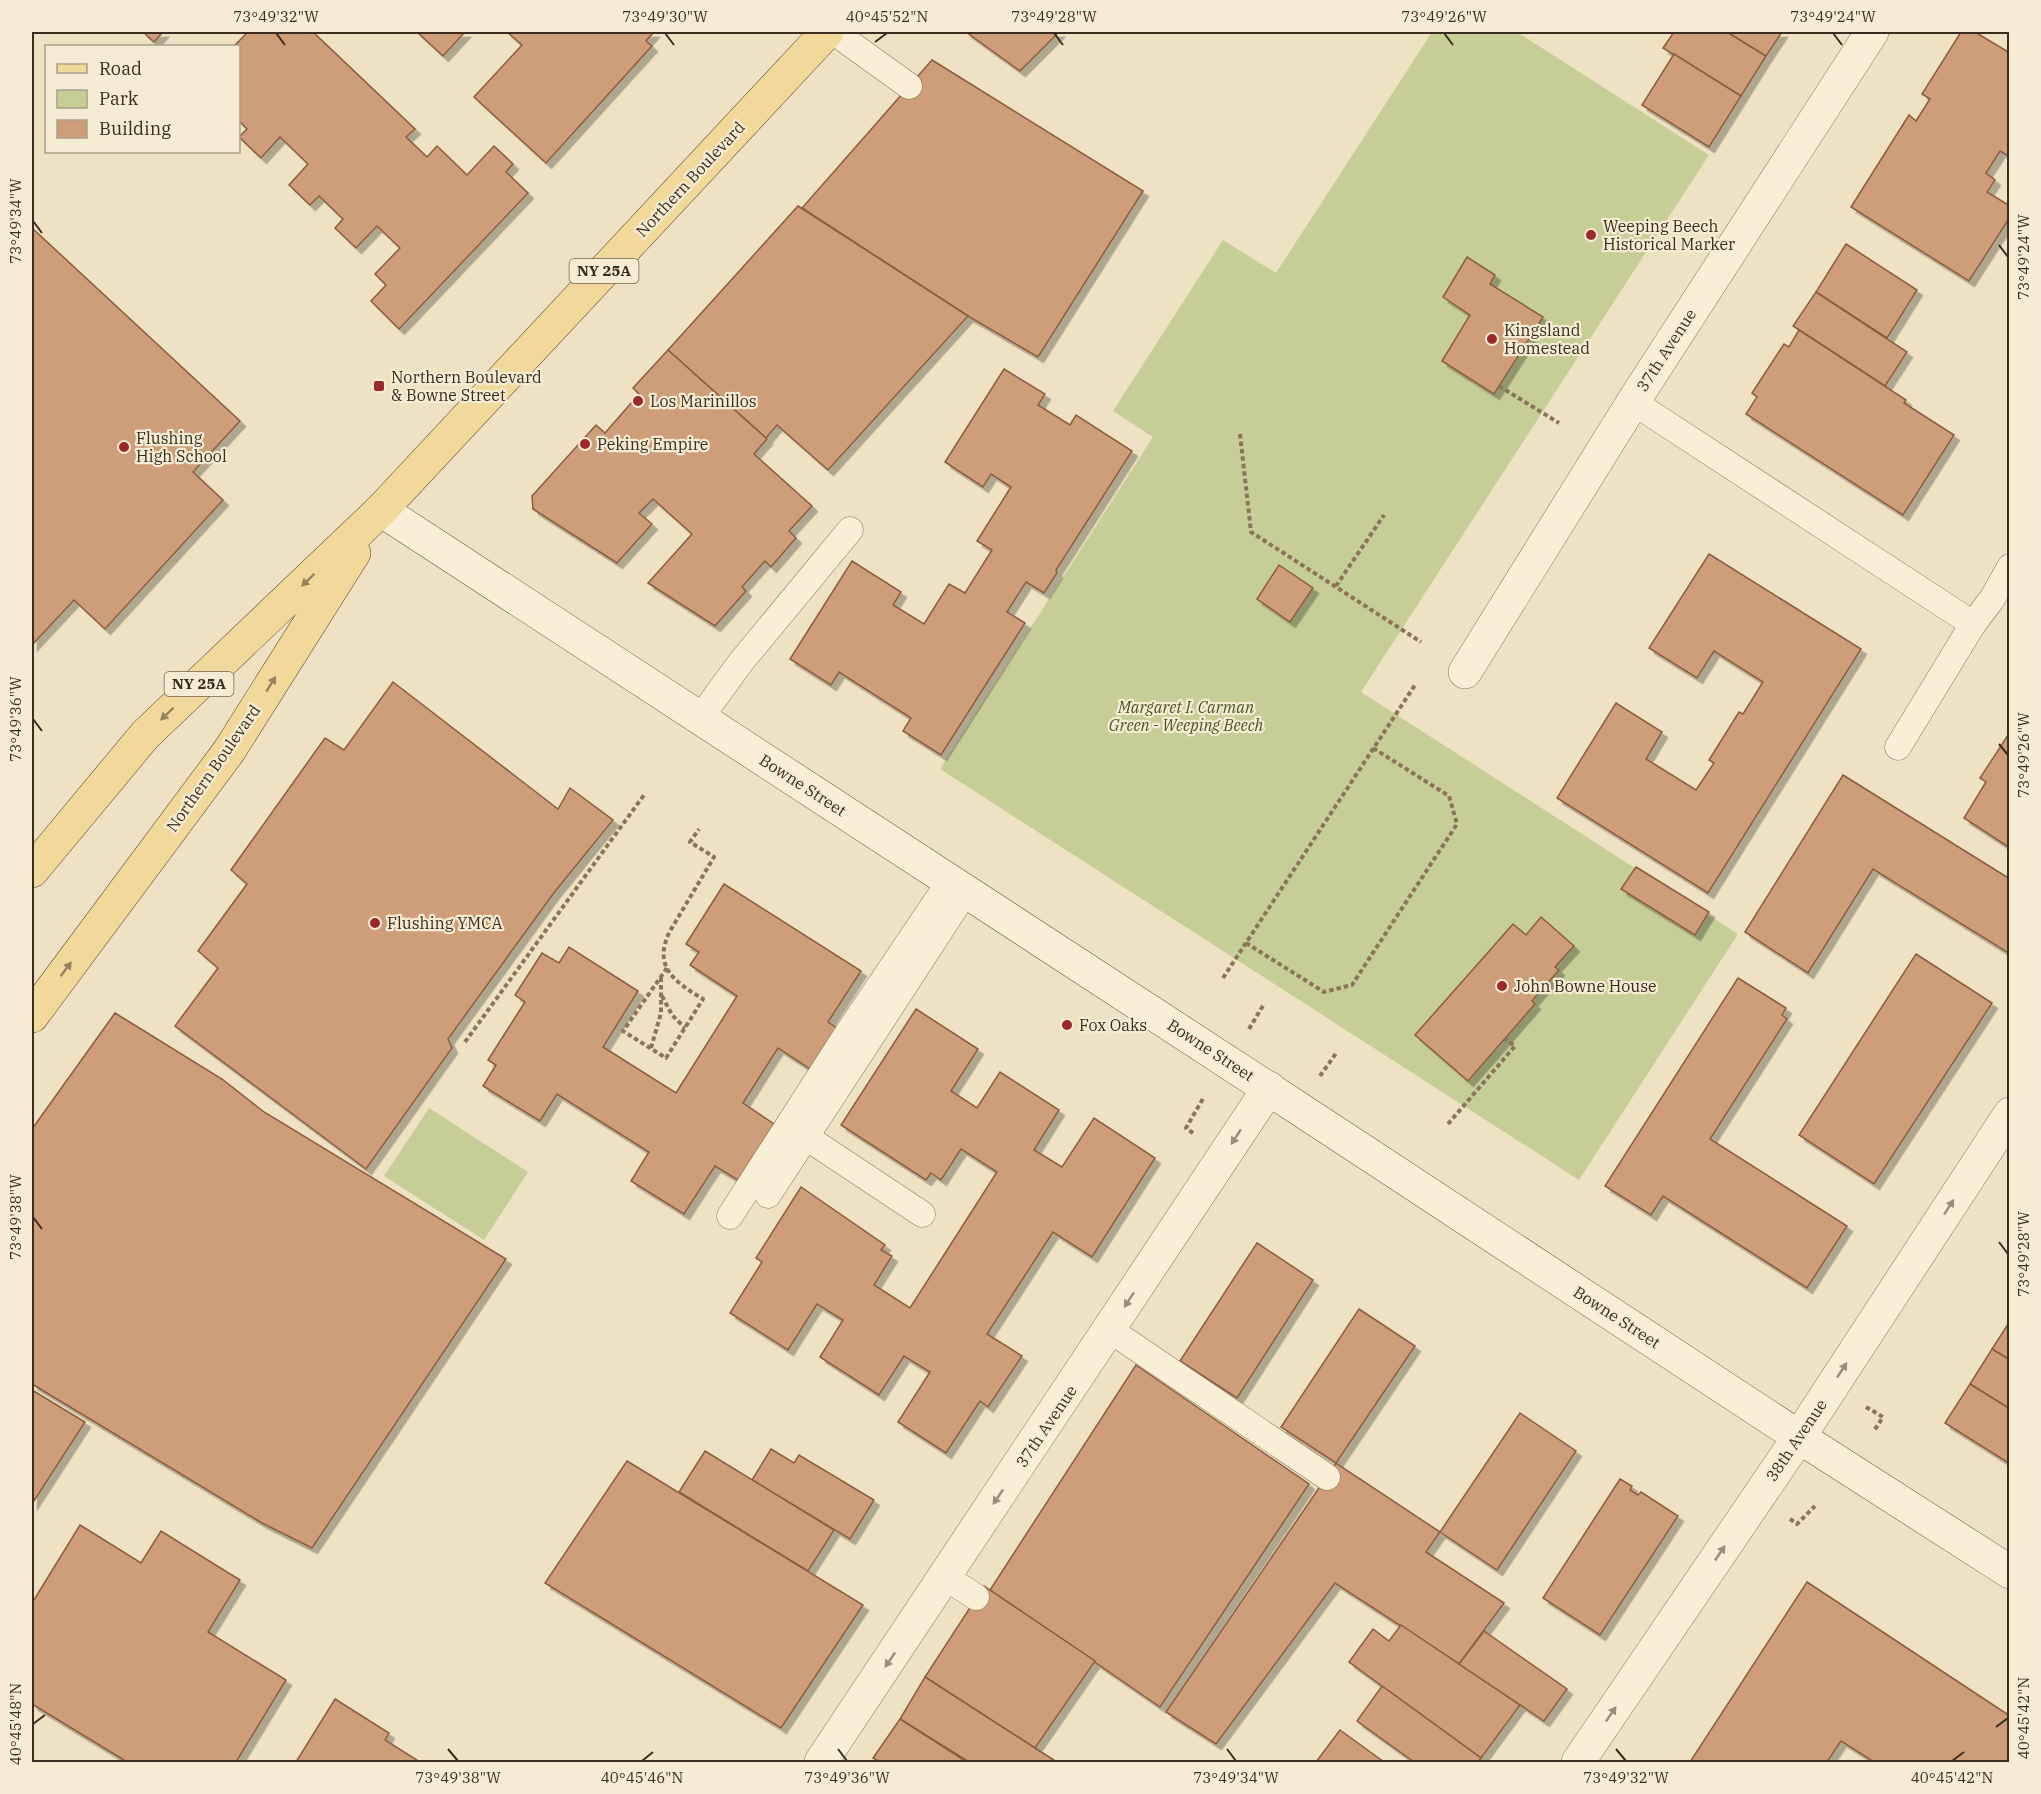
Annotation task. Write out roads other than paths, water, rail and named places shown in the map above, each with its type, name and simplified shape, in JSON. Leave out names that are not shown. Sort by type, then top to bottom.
[{"type":"main road","name":"Northern Boulevard","points":[[32,871],[145,735],[381,510],[827,32]]},
{"type":"main road","name":"Northern Boulevard","points":[[32,1016],[228,751],[381,510]]},
{"type":"street","name":"37th Avenue","points":[[1466,672],[1633,402],[1872,32]]},
{"type":"street","name":"Bowne Street","points":[[381,510],[1269,1088],[1799,1437],[2010,1572]]},
{"type":"street","name":"37th Avenue","points":[[822,1762],[1269,1088]]},
{"type":"street","name":"38th Avenue","points":[[1578,1762],[1799,1437],[2010,1114]]},
{"type":"lane","points":[[834,32],[909,86]]},
{"type":"lane","points":[[1633,402],[1973,624]]},
{"type":"lane","points":[[700,718],[741,662],[850,530]]},
{"type":"lane","points":[[1898,747],[2010,567]]},
{"type":"lane","points":[[768,1195],[806,1137],[958,886]]},
{"type":"lane","points":[[730,1216],[849,1031],[958,886]]},
{"type":"lane","points":[[806,1137],[922,1214]]},
{"type":"lane","points":[[1110,1330],[1327,1477]]},
{"type":"lane","points":[[945,1577],[976,1597]]},
{"type":"place","name":"Weeping Beech Historical Marker","points":[[1591,235]]},
{"type":"place","name":"Kingsland Homestead","points":[[1492,339]]},
{"type":"place","name":"Northern Boulevard & Bowne Street","points":[[379,386]]},
{"type":"place","name":"Los Marinillos","points":[[638,401]]},
{"type":"place","name":"Peking Empire","points":[[585,444]]},
{"type":"place","name":"Flushing High School","points":[[124,447]]},
{"type":"place","name":"Flushing YMCA","points":[[375,923]]},
{"type":"place","name":"John Bowne House","points":[[1502,986]]},
{"type":"place","name":"Fox Oaks","points":[[1067,1025]]},
{"type":"park label","name":"Margaret I. Carman Green - Weeping Beech","points":[[1186,716]]}]
